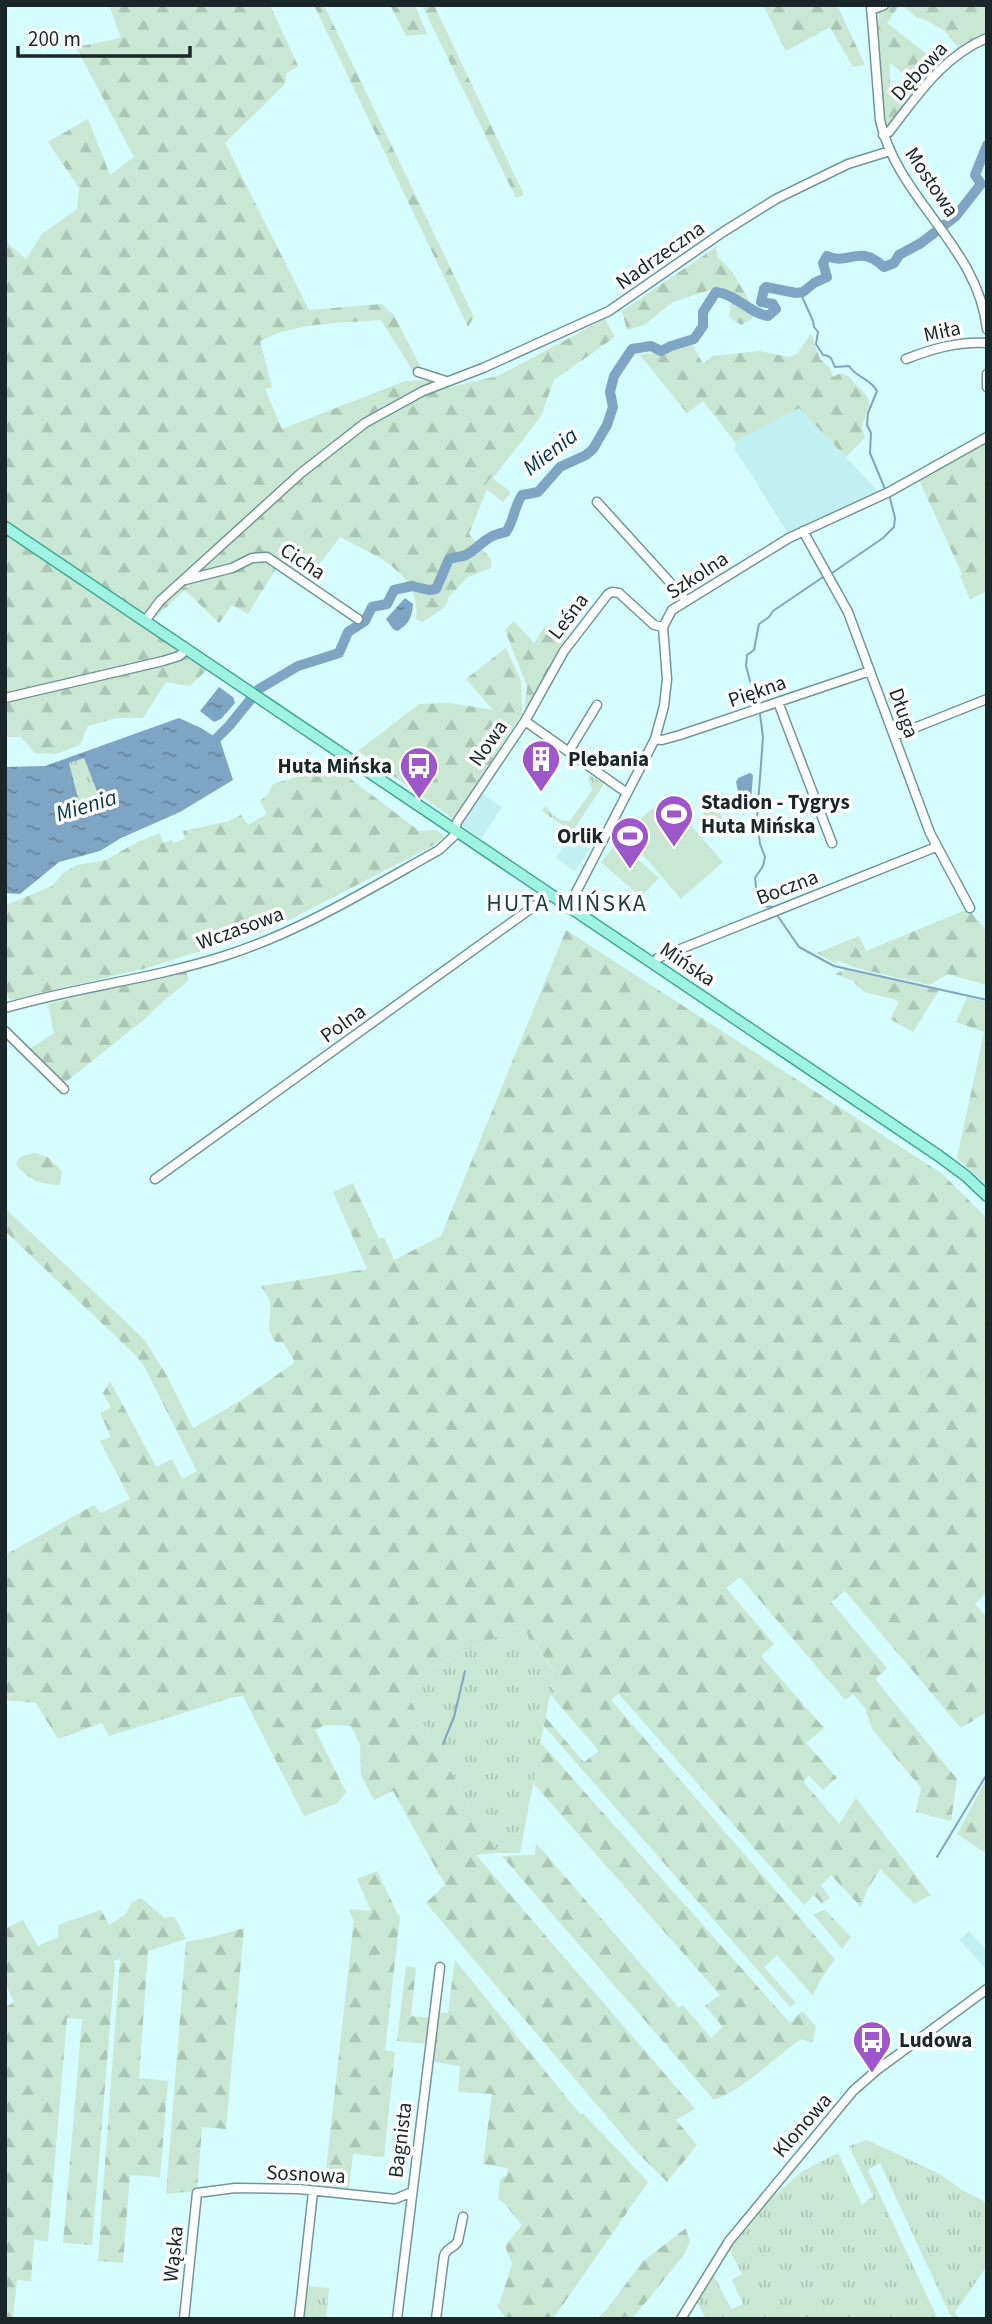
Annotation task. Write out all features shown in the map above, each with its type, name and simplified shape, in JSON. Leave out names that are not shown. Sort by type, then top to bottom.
[{"type":"main road","name":"Mińska","points":[[5,527],[939,1156],[984,1193]]},
{"type":"street","points":[[871,8],[884,5]]},
{"type":"street","name":"Mostowa","points":[[871,8],[883,135],[897,167],[962,258],[983,307],[987,329]]},
{"type":"street","name":"Dębowa","points":[[883,135],[937,72],[962,50],[987,38]]},
{"type":"street","name":"Nadrzeczna","points":[[145,621],[160,601],[301,473],[338,443],[384,412],[609,311],[723,232],[776,200],[848,164],[890,151]]},
{"type":"street","name":"Miła","points":[[906,359],[944,346],[987,343]]},
{"type":"street","points":[[418,372],[446,382]]},
{"type":"street","points":[[987,374],[987,387]]},
{"type":"street","name":"Szkolna","points":[[569,906],[655,739],[664,706],[667,679],[663,627],[672,610],[803,531],[889,492],[987,437]]},
{"type":"street","points":[[597,502],[686,600]]},
{"type":"street","name":"Długa","points":[[803,531],[848,612],[936,847],[970,908]]},
{"type":"street","name":"Cicha","points":[[183,581],[232,568],[252,558],[267,557],[358,619]]},
{"type":"street","name":"Leśna","points":[[525,722],[564,651],[608,594],[619,593],[654,625],[663,627]]},
{"type":"street","points":[[5,698],[163,661],[179,656],[187,649]]},
{"type":"street","name":"Piękna","points":[[655,739],[680,735],[870,671]]},
{"type":"street","points":[[894,736],[987,699]]},
{"type":"street","points":[[778,702],[832,843]]},
{"type":"street","points":[[569,751],[597,705]]},
{"type":"street","name":"Nowa","points":[[454,831],[472,799],[525,722],[627,793]]},
{"type":"street","name":"Wczasowa","points":[[10,1007],[220,957],[271,939],[337,907],[439,850],[450,840],[454,831]]},
{"type":"street","name":"Boczna","points":[[654,964],[658,958],[699,940],[936,847]]},
{"type":"street","name":"Polna","points":[[155,1180],[551,894]]},
{"type":"street","points":[[5,1031],[64,1089]]},
{"type":"street","name":"Bagnista","points":[[397,2319],[440,1966]]},
{"type":"street","name":"Klonowa","points":[[681,2319],[729,2241],[852,2091],[987,1989]]},
{"type":"street","name":"Sosnowa","points":[[197,2193],[219,2189],[299,2189],[395,2199],[412,2192]]},
{"type":"street","points":[[299,2319],[313,2192]]},
{"type":"street","name":"Wąska","points":[[184,2319],[197,2193]]},
{"type":"street","points":[[436,2319],[444,2256],[447,2250],[457,2245],[463,2217]]},
{"type":"shaded area","points":[[799,408],[878,491],[788,533],[735,451],[735,442]]},
{"type":"shaded area","points":[[482,794],[502,807],[481,839],[461,825]]},
{"type":"shaded area","points":[[570,836],[590,849],[575,871],[556,858]]},
{"type":"shaded area","points":[[969,1931],[987,1951],[987,1971],[960,1940]]},
{"type":"green space","points":[[109,5],[270,5],[298,66],[286,74],[285,84],[225,143],[309,310],[382,304],[394,315],[422,370],[413,371],[381,320],[319,324],[274,335],[260,341],[272,387],[265,389],[282,429],[405,381],[435,380],[445,388],[498,376],[605,319],[615,337],[554,380],[541,416],[490,482],[469,534],[491,559],[491,568],[468,577],[448,598],[446,606],[423,622],[416,619],[416,603],[404,577],[381,558],[340,537],[311,575],[299,575],[267,553],[256,553],[231,565],[184,579],[144,619],[5,523],[5,229],[8,243],[26,259],[42,234],[77,209],[79,188],[48,142],[88,119],[110,175],[134,157],[76,47],[121,38]]},
{"type":"green space","points":[[314,5],[324,5],[474,317],[468,327]]},
{"type":"green space","points":[[390,5],[415,5],[427,34],[406,36]]},
{"type":"green space","points":[[422,5],[434,5],[524,195],[516,198]]},
{"type":"green space","points":[[763,5],[837,5],[865,65],[853,67],[830,27],[786,51]]},
{"type":"green space","points":[[881,5],[899,5],[887,23],[936,61],[934,71],[920,87],[890,63],[890,89],[908,101],[889,129],[885,127],[879,64],[878,31]]},
{"type":"green space","points":[[902,5],[987,5],[987,43],[963,55],[945,31],[917,18]]},
{"type":"green space","points":[[716,247],[718,257],[733,273],[756,312],[752,319],[741,325],[729,317],[732,296],[716,288],[673,302],[644,325],[627,330],[622,311]]},
{"type":"green space","points":[[811,333],[820,359],[830,368],[833,377],[840,373],[848,376],[868,397],[869,406],[862,426],[865,438],[846,457],[799,408],[735,442],[703,401],[687,413],[639,354],[661,353],[691,342],[703,364],[712,356],[760,351],[789,357],[798,353]]},
{"type":"green space","points":[[984,443],[987,444],[987,591],[970,599],[960,576],[962,574],[919,480]]},
{"type":"green space","points":[[491,477],[511,492],[503,502],[484,487]]},
{"type":"green space","points":[[5,534],[208,669],[190,686],[166,682],[143,718],[116,718],[88,726],[80,745],[56,754],[35,753],[21,737],[5,737]]},
{"type":"green space","points":[[266,559],[277,567],[248,614],[232,605],[219,623],[185,590],[156,617],[152,614],[182,583],[252,560]]},
{"type":"green space","points":[[514,621],[534,643],[546,625],[568,643],[530,707],[525,708],[527,686],[505,630]]},
{"type":"green space","points":[[506,648],[521,681],[522,714],[455,817],[451,817],[358,751],[419,704],[450,703],[493,710],[466,679]]},
{"type":"green space","points":[[84,758],[104,809],[82,818],[69,763]]},
{"type":"green space","points":[[334,766],[419,831],[437,830],[444,836],[434,845],[276,927],[147,968],[11,1000],[5,993],[5,903],[9,904],[52,886],[63,873],[77,865],[106,860],[137,842],[160,833],[163,843],[172,840],[173,843],[185,839],[183,831],[229,821],[241,815],[248,825],[267,814],[260,801],[268,794],[273,784]]},
{"type":"green space","points":[[590,775],[604,784],[572,832],[542,811],[546,805],[556,817],[570,821],[592,790],[588,779]]},
{"type":"green space","name":"Stadion - Tygrys Huta Mińska","points":[[666,797],[723,862],[681,899],[624,833]]},
{"type":"green space","points":[[717,804],[727,830],[711,835],[702,809]]},
{"type":"green space","name":"Orlik","points":[[618,842],[659,878],[641,897],[601,862]]},
{"type":"green space","points":[[968,909],[987,931],[987,985],[948,974],[929,985],[856,968],[840,961],[834,963],[817,953],[859,936],[866,951]]},
{"type":"green space","points":[[566,930],[941,1173],[987,1218],[987,1592],[975,1604],[987,1618],[987,1712],[961,1728],[845,1591],[831,1602],[887,1668],[875,1679],[957,1779],[951,1821],[916,1812],[921,1788],[872,1729],[865,1708],[853,1694],[845,1700],[740,1577],[726,1588],[774,1644],[761,1656],[824,1728],[806,1743],[837,1778],[823,1790],[808,1775],[804,1782],[839,1824],[856,1798],[931,1895],[914,1904],[880,1869],[867,1890],[861,1907],[831,1875],[821,1885],[830,1898],[822,1904],[814,1895],[804,1905],[619,1694],[611,1700],[835,1959],[813,1996],[777,1955],[764,1967],[796,2003],[790,2007],[544,1726],[545,1717],[584,1762],[599,1751],[550,1694],[554,1671],[521,1625],[453,1657],[402,1686],[497,1853],[476,1855],[695,2109],[676,2120],[697,2145],[667,2182],[635,2150],[426,1903],[445,1885],[393,1791],[374,1800],[361,1775],[360,1745],[351,1726],[325,1725],[315,1730],[346,1792],[338,1803],[304,1816],[243,1696],[109,1736],[102,1723],[58,1739],[36,1703],[5,1700],[5,1555],[94,1505],[101,1513],[130,1499],[100,1441],[111,1437],[100,1413],[111,1408],[103,1393],[110,1381],[156,1467],[172,1459],[182,1479],[197,1471],[144,1366],[5,1231],[5,1208],[145,1340],[193,1428],[240,1401],[295,1362],[283,1342],[276,1342],[270,1333],[270,1302],[261,1286],[367,1269],[333,1192],[353,1183],[379,1239],[384,1237],[394,1260],[441,1236]]},
{"type":"green space","points":[[846,969],[939,990],[913,1032],[890,1019],[899,1002],[864,992],[853,981],[835,974]]},
{"type":"green space","points":[[186,970],[189,980],[62,1085],[28,1050],[54,1033],[48,1004]]},
{"type":"green space","points":[[967,997],[987,1002],[987,1185],[957,1158],[984,1032],[956,1022]]},
{"type":"green space","points":[[35,1153],[48,1157],[62,1171],[60,1185],[35,1180],[16,1164],[19,1158]]},
{"type":"green space","points":[[521,1625],[554,1672],[520,1853],[497,1853],[402,1686],[453,1657]]},
{"type":"green space","points":[[541,1743],[790,2023],[802,2011],[816,2026],[812,2043],[802,2039],[750,2080],[714,2100],[502,1856],[535,1855],[536,1843],[679,2008],[683,2005],[711,2038],[723,2027],[705,2006],[720,1995],[533,1783]]},
{"type":"green space","points":[[987,1778],[987,1854],[957,1834]]},
{"type":"green space","points":[[377,1871],[400,1916],[385,2050],[395,2052],[384,2157],[353,2154],[349,2189],[324,2188],[354,1920],[348,1909],[371,1911],[357,1879]]},
{"type":"green space","points":[[141,1898],[165,1918],[174,1916],[186,1939],[148,1951],[139,2078],[168,2081],[160,2177],[130,2175],[123,2263],[98,2261],[120,1959],[113,1961],[115,1964],[92,2245],[63,2243],[82,2019],[67,2018],[48,2241],[34,2240],[31,2281],[17,2280],[13,2319],[5,2319],[5,2008],[14,2002],[5,1983],[5,1929],[23,1920],[38,1946],[58,1937],[58,1925],[101,1910],[109,1925],[126,1914],[132,1902]]},
{"type":"green space","points":[[825,1910],[851,1937],[842,1949],[813,1914]]},
{"type":"green space","points":[[244,1928],[226,2129],[202,2127],[197,2191],[166,2194],[186,1942]]},
{"type":"green space","points":[[455,1960],[580,2114],[583,2113],[648,2182],[553,2319],[506,2319],[497,2306],[512,2264],[505,2246],[522,2225],[498,2199],[500,2179],[507,2175],[508,2168],[483,2164],[492,2094],[458,2092],[460,2066],[430,2061],[436,2012],[448,2013]]},
{"type":"green space","points":[[406,1966],[416,1968],[411,2016],[431,2018],[428,2044],[397,2041]]},
{"type":"green space","points":[[867,2140],[940,2174],[987,2203],[987,2266],[955,2312],[959,2319],[952,2319],[880,2163],[868,2170],[938,2319],[706,2319],[697,2302],[713,2274],[731,2309],[743,2304],[732,2280],[742,2274],[729,2249],[762,2206],[803,2171],[838,2153],[862,2205],[873,2196],[849,2146]]},
{"type":"green space","points":[[686,2228],[690,2242],[684,2255],[632,2319],[596,2319],[607,2309],[643,2261]]},
{"type":"green space","points":[[305,2286],[329,2288],[326,2319],[302,2317]]},
{"type":"water","points":[[405,598],[413,604],[412,613],[407,623],[398,631],[393,629],[386,619]]},
{"type":"water","points":[[219,687],[233,697],[235,703],[221,719],[214,722],[200,711]]},
{"type":"water","points":[[179,718],[220,740],[233,780],[180,812],[121,838],[100,851],[59,862],[20,894],[5,893],[5,767],[45,766]],"holes":[[[84,758],[104,809],[83,818],[69,763]]]},
{"type":"water","points":[[750,773],[753,775],[751,801],[746,803],[740,800],[736,782],[738,778]]},
{"type":"waterway","name":"Mienia","points":[[209,746],[259,689],[298,666],[339,653],[348,632],[365,621],[372,607],[387,604],[394,590],[412,586],[436,589],[449,559],[466,555],[488,538],[506,532],[522,495],[538,492],[560,467],[593,449],[607,425],[613,407],[610,392],[614,376],[632,349],[651,346],[661,351],[694,339],[703,326],[703,312],[716,292],[730,296],[768,316],[776,309],[773,304],[761,302],[764,289],[766,287],[803,292],[827,277],[823,263],[827,256],[842,259],[867,257],[884,267],[894,263],[899,255],[921,243],[956,216],[981,184],[975,175],[987,145]]},
{"type":"waterway","points":[[800,292],[818,332],[816,344],[823,355],[830,357],[835,367],[849,366],[877,391],[868,413],[867,425],[871,433],[870,453],[885,489]]},
{"type":"waterway","points":[[832,573],[883,538],[894,527],[895,518],[890,498]]},
{"type":"waterway","points":[[757,706],[746,666],[747,655],[754,650],[759,624],[773,611],[823,577]]},
{"type":"waterway","points":[[760,714],[763,737],[757,818],[760,844],[765,857],[755,878],[757,895],[762,906],[774,907]]},
{"type":"waterway","points":[[777,915],[799,947],[834,966],[987,1000]]},
{"type":"waterway","points":[[443,1744],[454,1717],[465,1671]]},
{"type":"waterway","points":[[937,1857],[987,1774]]},
{"type":"place","name":"Plebania","points":[[541,793]]},
{"type":"place","name":"Huta Mińska","points":[[419,800]]},
{"type":"place","name":"Stadion - Tygrys Huta Mińska","points":[[674,848]]},
{"type":"place","name":"Orlik","points":[[630,870]]},
{"type":"place","name":"Ludowa","points":[[872,2074]]},
{"type":"district","name":"HUTA MIŃSKA","points":[[567,903]]}]
